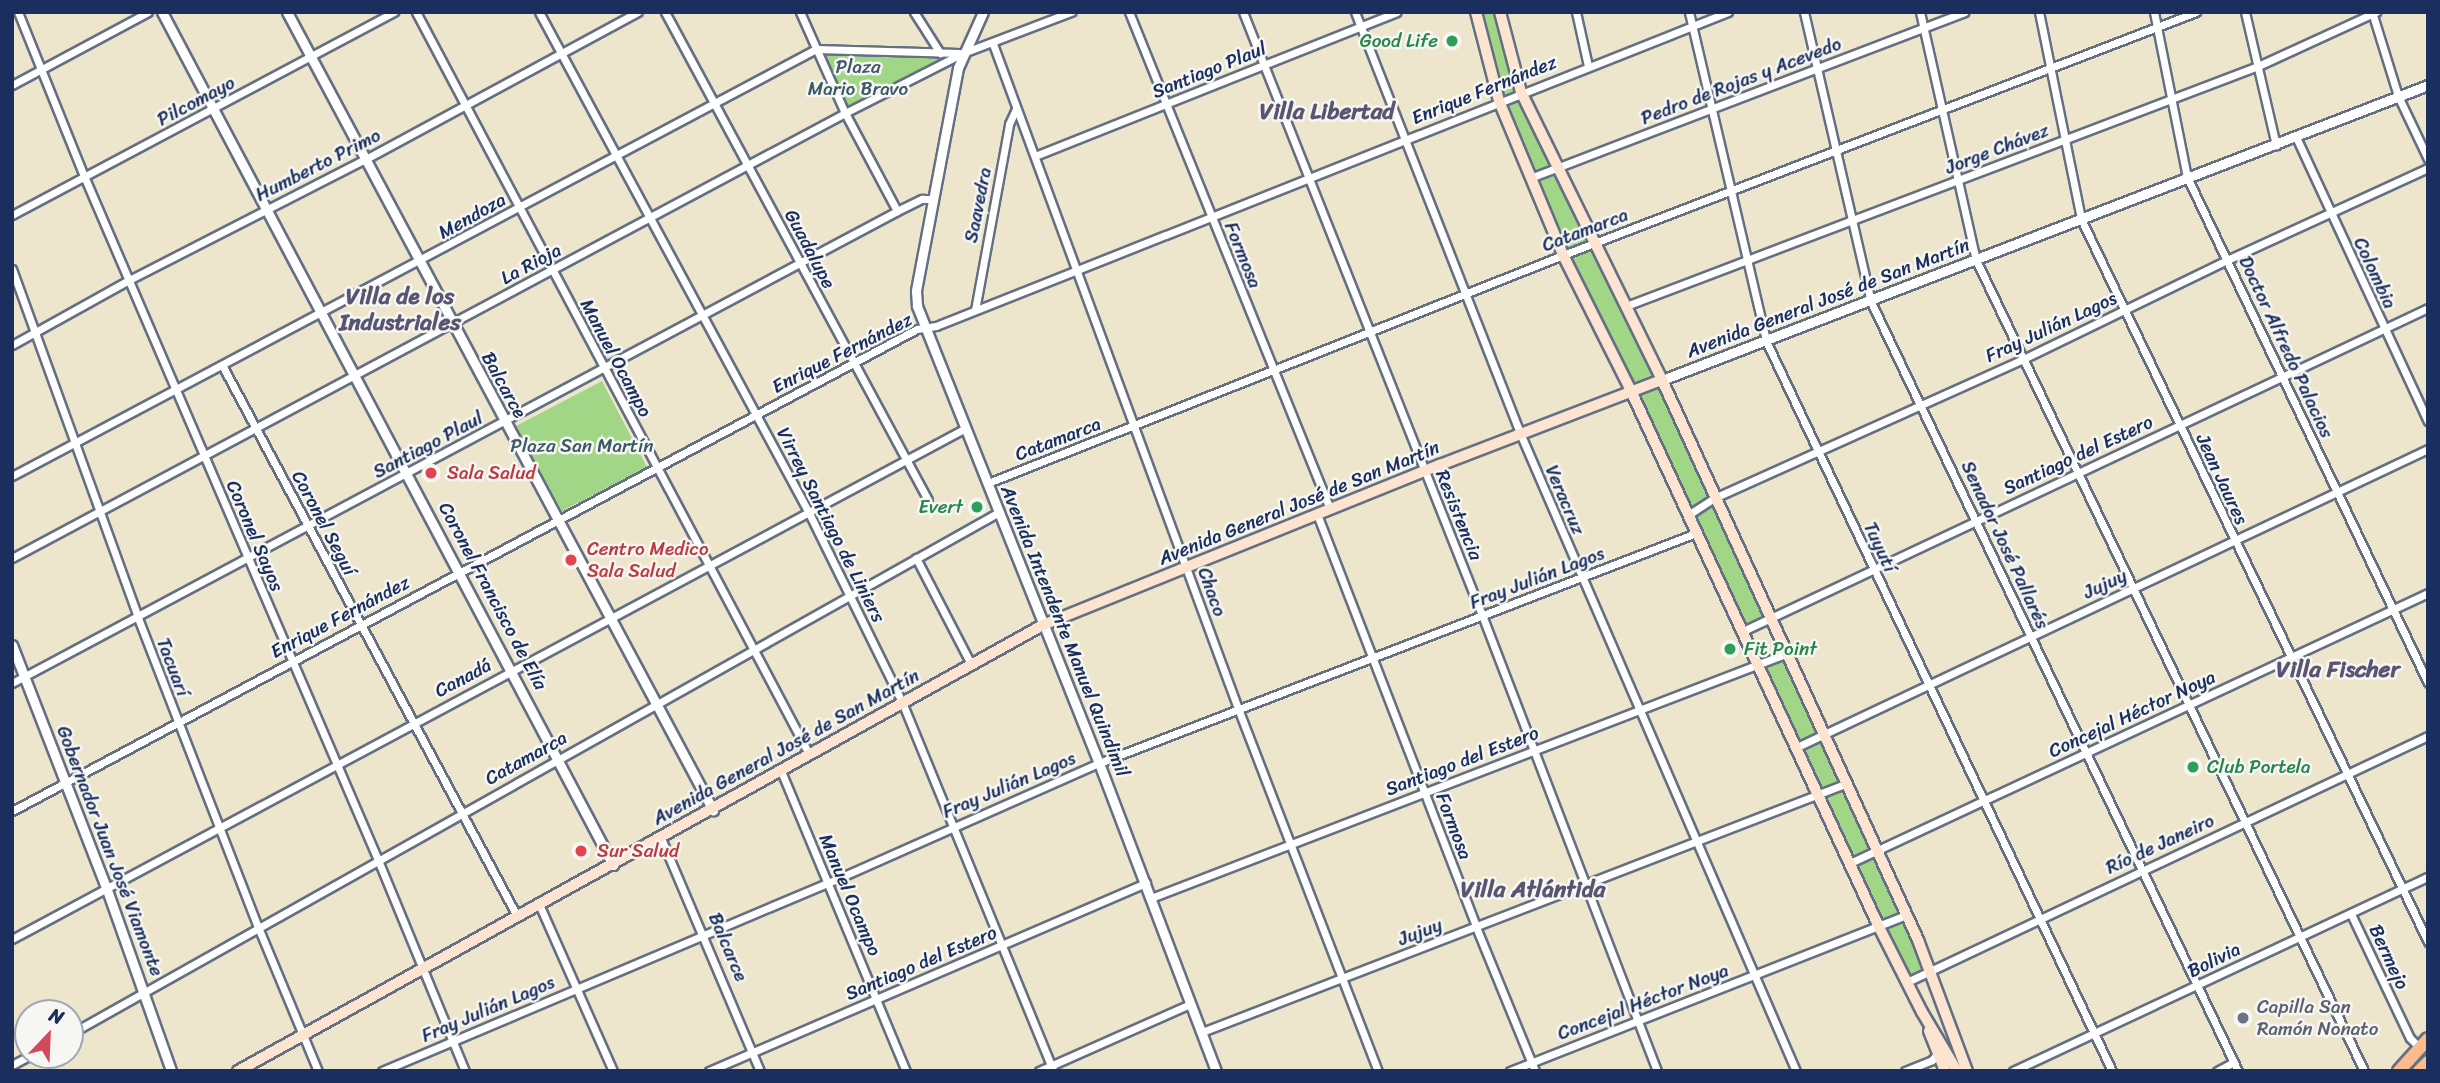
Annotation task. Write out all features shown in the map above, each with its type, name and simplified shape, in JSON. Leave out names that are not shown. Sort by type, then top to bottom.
[{"type":"main road","points":[[1476,12],[1499,101],[1563,256],[1631,391],[1880,928],[1922,1012],[1957,1071]]},
{"type":"main road","points":[[1500,12],[1521,92],[1662,380],[1906,915],[1966,1071]]},
{"type":"main road","name":"Avenida General José de San Martín","points":[[238,1071],[1043,625],[1520,433],[1662,380]]},
{"type":"main road","points":[[1922,1012],[1945,1071]]},
{"type":"main road","points":[[1954,1034],[1973,1071]]},
{"type":"main road","points":[[2399,1071],[2424,1044]]},
{"type":"main road","points":[[2419,1071],[2428,1062]]},
{"type":"street","name":"Coronel Sayos","points":[[18,12],[84,176],[424,968],[465,1071]]},
{"type":"street","points":[[12,85],[148,12]]},
{"type":"street","name":"Coronel Francisco de Elía","points":[[162,12],[264,211],[408,473],[613,864]]},
{"type":"street","name":"Balcarce","points":[[287,12],[451,324],[713,810]]},
{"type":"street","name":"Pilcomayo","points":[[12,215],[394,12]]},
{"type":"street","name":"Manuel Ocampo","points":[[416,12],[809,754]]},
{"type":"street","name":"Virrey Santiago de Liniers","points":[[539,12],[809,513],[902,702],[1052,1068]]},
{"type":"street","name":"Humberto Primo","points":[[12,345],[638,12]]},
{"type":"street","name":"Guadalupe","points":[[664,12],[928,500]]},
{"type":"street","points":[[800,12],[845,113],[897,211]]},
{"type":"street","points":[[914,12],[940,53]]},
{"type":"street","name":"Avenida Intendente Manuel Quindimil","points":[[983,12],[963,53],[916,291],[917,306],[1146,883],[1216,1071]]},
{"type":"street","name":"La Rioja","points":[[12,558],[845,113],[963,53],[993,44],[1071,12]]},
{"type":"street","name":"Formosa","points":[[1129,12],[1330,509]]},
{"type":"street","name":"Resistencia","points":[[1243,12],[1482,615],[1657,1071]]},
{"type":"street","name":"Veracruz","points":[[1355,12],[1520,433],[1796,1071]]},
{"type":"street","name":"Santiago Plaul","points":[[1035,156],[1396,12]]},
{"type":"street","points":[[1576,12],[1588,66]]},
{"type":"street","name":"Tuyutí","points":[[1689,12],[1766,341],[2112,1071]]},
{"type":"street","name":"Enrique Fernández","points":[[12,811],[360,623],[558,521],[917,329],[926,328],[1075,271],[1728,12]]},
{"type":"street","name":"Senador José Pallarés","points":[[1804,12],[1871,302],[2238,1071]]},
{"type":"street","points":[[1920,12],[1956,181],[1976,260],[2364,1071]]},
{"type":"street","name":"Pedro de Rojas y Acevedo","points":[[1530,178],[1964,12]]},
{"type":"street","name":"Jean Jaures","points":[[2039,12],[2081,219],[2345,775],[2428,942]]},
{"type":"street","name":"Doctor Alfredo Palacios","points":[[2154,12],[2187,177],[2428,683]]},
{"type":"street","name":"Catamarca","points":[[988,483],[1595,243],[2196,12]]},
{"type":"street","points":[[2245,12],[2276,145]]},
{"type":"street","points":[[2374,13],[2398,96],[2428,159]]},
{"type":"street","name":"Jorge Chávez","points":[[1626,306],[2258,66],[2374,13]]},
{"type":"street","name":"Chaco","points":[[993,44],[1239,711],[1378,1071]]},
{"type":"street","points":[[816,49],[963,53]]},
{"type":"street","name":"Mendoza","points":[[12,476],[320,312],[419,263],[816,49]]},
{"type":"street","name":"Avenida General José de San Martín","points":[[1662,380],[1871,302],[2428,85]]},
{"type":"street","name":"Saavedra","points":[[975,310],[1009,124],[1016,108]]},
{"type":"street","name":"Colombia","points":[[2296,137],[2329,213],[2428,421]]},
{"type":"street","name":"Fray Julián Lagos","points":[[1688,515],[1714,498],[2023,359],[2227,260],[2428,168]]},
{"type":"street","name":"Santiago Plaul","points":[[12,683],[248,560],[897,211],[922,199],[934,199]]},
{"type":"street","name":"Tacuarí","points":[[12,269],[138,618],[258,927],[318,1071]]},
{"type":"street","name":"Santiago del Estero","points":[[1742,631],[2428,308]]},
{"type":"street","name":"Coronel Seguí","points":[[222,365],[517,916]]},
{"type":"street","name":"Canadá","points":[[12,939],[336,763],[966,428]]},
{"type":"street","name":"Jujuy","points":[[1797,747],[2428,449]]},
{"type":"street","name":"Catamarca","points":[[84,1026],[999,512]]},
{"type":"street","name":"Formosa","points":[[1317,514],[1476,927],[1535,1071]]},
{"type":"street","name":"Fray Julián Lagos","points":[[382,1071],[828,883],[1099,763],[1696,533]]},
{"type":"street","points":[[916,558],[971,664]]},
{"type":"street","name":"Concejal Héctor Noya","points":[[1850,863],[2428,593]]},
{"type":"street","name":"Gobernador Juan José Viamonte","points":[[12,645],[106,887],[171,1071]]},
{"type":"street","name":"Santiago del Estero","points":[[1151,898],[1785,654]]},
{"type":"street","name":"Río de Janeiro","points":[[1907,982],[2428,736]]},
{"type":"street","name":"Manuel Ocampo","points":[[781,771],[906,1071]]},
{"type":"street","name":"Jujuy","points":[[1202,1032],[1699,843],[1845,784]]},
{"type":"street","name":"Balcarce","points":[[661,838],[760,1071]]},
{"type":"street","name":"Bolivia","points":[[2014,1071],[2428,877]]},
{"type":"street","name":"Santiago del Estero","points":[[709,1071],[1146,883]]},
{"type":"street","points":[[539,904],[613,1071]]},
{"type":"street","name":"Bermejo","points":[[2351,914],[2410,1038],[2424,1044]]},
{"type":"street","name":"Concejal Héctor Noya","points":[[1510,1071],[1880,928],[1906,915]]},
{"type":"street","points":[[1038,1071],[1052,1068],[1190,1004]]},
{"type":"street","points":[[1905,1071],[1932,1060],[1937,1054]]},
{"type":"street","points":[[2217,1071],[2234,1062]]},
{"type":"green space","points":[[1476,12],[1500,12],[1521,92],[1769,617],[1743,631],[1563,255],[1499,101]]},
{"type":"green space","name":"Plaza Mario Bravo","points":[[816,49],[963,53],[845,113]]},
{"type":"green space","name":"Plaza San Martín","points":[[602,381],[647,467],[562,511],[516,426]]},
{"type":"green space","points":[[1785,654],[1928,971],[1907,982],[1757,664]]},
{"type":"place","name":"Good Life","points":[[1452,41]]},
{"type":"place","name":"Sala Salud","points":[[431,473]]},
{"type":"place","name":"Evert","points":[[977,507]]},
{"type":"place","name":"Centro Medico Sala Salud","points":[[571,560]]},
{"type":"place","name":"Fit Point","points":[[1730,649]]},
{"type":"place","name":"Club Portela","points":[[2193,767]]},
{"type":"place","name":"Sur Salud","points":[[581,851]]},
{"type":"place","name":"Capilla San Ramón Nonato","points":[[2243,1018]]},
{"type":"district","name":"Villa Libertad","points":[[1327,112]]},
{"type":"district","name":"Villa de los Industriales","points":[[400,310]]},
{"type":"district","name":"Villa Fischer","points":[[2338,670]]},
{"type":"district","name":"Villa Atlántida","points":[[1533,890]]}]
